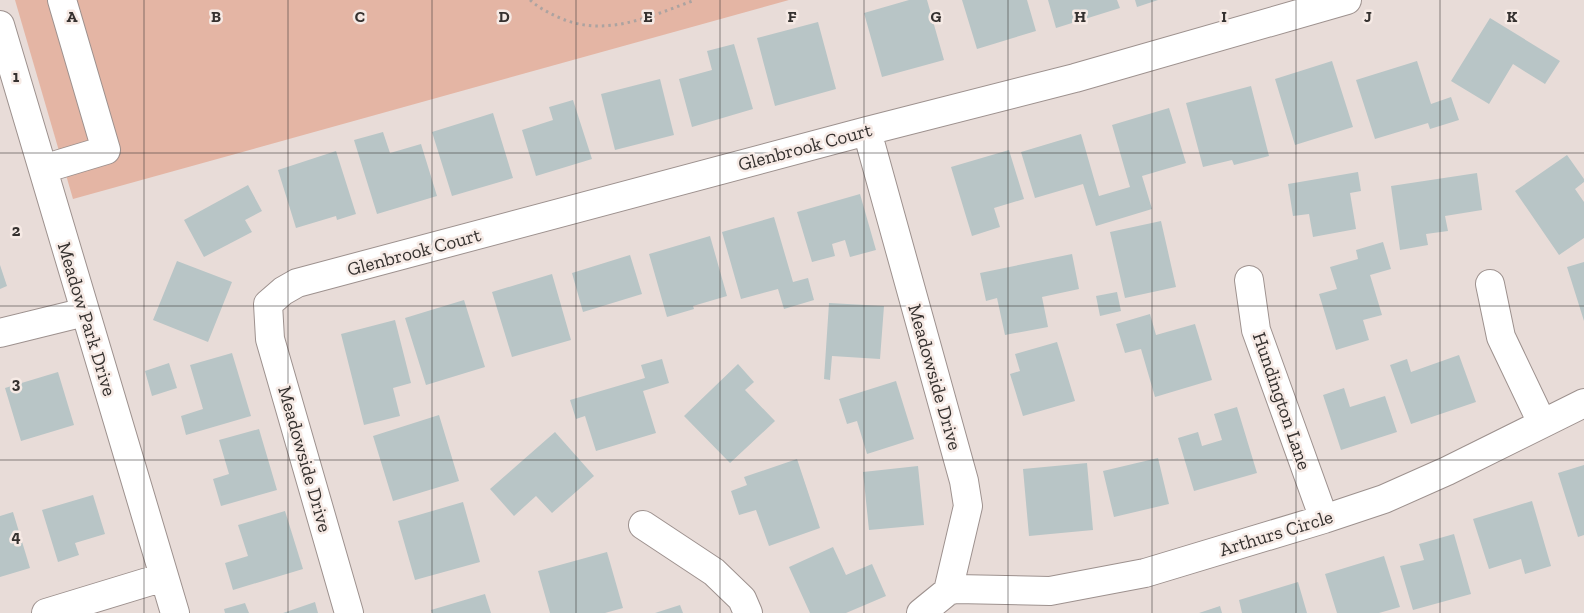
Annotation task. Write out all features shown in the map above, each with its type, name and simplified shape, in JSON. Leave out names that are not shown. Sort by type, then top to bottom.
[{"type":"street","points":[[43,169],[106,150],[62,0]]},
{"type":"street","name":"Glenbrook Court","points":[[268,304],[282,291],[297,283],[867,131],[1075,78],[1347,0]]},
{"type":"street","name":"Meadow Park Drive","points":[[0,25],[175,613]]},
{"type":"street","name":"Meadowside Drive","points":[[867,131],[964,481],[968,506],[948,591]]},
{"type":"street","name":"Hundington Lane","points":[[1249,280],[1256,330],[1324,519]]},
{"type":"street","points":[[1490,284],[1501,337],[1542,423]]},
{"type":"street","name":"Meadowside Drive","points":[[268,304],[270,339],[349,613]]},
{"type":"street","points":[[0,333],[85,312]]},
{"type":"street","name":"Arthurs Circle","points":[[948,591],[956,589],[1050,591],[1145,573],[1384,499],[1447,471],[1584,404]]},
{"type":"street","points":[[643,525],[714,572],[742,599],[748,613]]},
{"type":"street","points":[[46,613],[164,576]]},
{"type":"street","points":[[921,613],[948,591]]},
{"type":"path","points":[[530,0],[546,12],[576,25],[605,26],[640,20],[695,0]]},
{"type":"shaded area","points":[[15,0],[789,0],[73,199]]},
{"type":"building","points":[[909,0],[927,0],[944,60],[882,77],[864,13]]},
{"type":"building","points":[[962,0],[1027,0],[1036,31],[977,49]]},
{"type":"building","points":[[1048,0],[1117,0],[1120,8],[1056,28]]},
{"type":"building","points":[[1135,0],[1158,0],[1137,7]]},
{"type":"building","points":[[1490,18],[1560,61],[1545,84],[1513,64],[1489,104],[1451,81]]},
{"type":"building","points":[[818,22],[836,89],[775,106],[757,38]]},
{"type":"building","points":[[734,44],[753,109],[692,127],[679,79],[712,70],[707,51]]},
{"type":"building","points":[[1332,61],[1353,127],[1295,145],[1275,79]]},
{"type":"building","points":[[1417,61],[1431,104],[1451,97],[1459,120],[1430,129],[1428,123],[1375,139],[1356,80]]},
{"type":"building","points":[[660,79],[674,135],[615,150],[601,94]]},
{"type":"building","points":[[1251,86],[1269,156],[1234,165],[1232,160],[1203,167],[1186,103]]},
{"type":"building","points":[[573,100],[592,159],[536,176],[522,130],[553,120],[549,107]]},
{"type":"building","points":[[1169,108],[1186,163],[1142,176],[1152,209],[1096,226],[1083,184],[1035,198],[1021,152],[1081,134],[1099,196],[1130,187],[1112,125]]},
{"type":"building","points":[[493,113],[513,178],[452,196],[432,132]]},
{"type":"building","points":[[383,132],[390,153],[421,144],[437,196],[377,214],[354,140]]},
{"type":"building","points":[[1009,150],[1024,199],[994,208],[1000,227],[972,236],[951,167]]},
{"type":"building","points":[[336,151],[356,214],[337,220],[336,216],[296,228],[278,170]]},
{"type":"building","points":[[1567,155],[1584,179],[1584,182],[1575,189],[1584,202],[1584,238],[1559,255],[1515,191]]},
{"type":"building","points":[[1358,172],[1361,191],[1350,193],[1356,229],[1313,237],[1309,214],[1293,216],[1288,184]]},
{"type":"building","points":[[1477,173],[1482,210],[1445,216],[1448,231],[1426,234],[1428,245],[1400,250],[1391,186]]},
{"type":"building","points":[[248,185],[262,211],[245,220],[252,232],[204,257],[184,220]]},
{"type":"building","points":[[860,194],[876,250],[850,257],[845,240],[832,244],[835,256],[812,262],[797,212]]},
{"type":"building","points":[[774,217],[793,282],[808,278],[814,300],[784,309],[778,289],[741,299],[722,232]]},
{"type":"building","points":[[1161,221],[1176,287],[1125,298],[1110,232]]},
{"type":"building","points":[[710,236],[727,296],[693,306],[694,309],[667,317],[649,254]]},
{"type":"building","points":[[1383,242],[1391,269],[1370,275],[1382,315],[1363,320],[1369,340],[1336,350],[1319,294],[1337,289],[1330,267],[1358,259],[1356,250]]},
{"type":"building","points":[[1072,254],[1079,289],[1042,297],[1048,327],[1005,335],[997,298],[986,301],[980,273]]},
{"type":"building","points":[[630,255],[642,294],[583,312],[572,273]]},
{"type":"building","points":[[177,261],[232,282],[208,342],[153,320]]},
{"type":"building","points":[[1584,262],[1584,321],[1567,267]]},
{"type":"building","points":[[0,265],[7,286],[0,289]]},
{"type":"building","points":[[552,274],[571,340],[512,357],[492,292]]},
{"type":"building","points":[[1117,292],[1121,311],[1100,316],[1096,296]]},
{"type":"building","points":[[464,300],[485,367],[426,385],[405,318]]},
{"type":"building","points":[[829,303],[884,306],[880,359],[832,356],[830,380],[824,379]]},
{"type":"building","points":[[1150,314],[1156,335],[1195,324],[1212,380],[1155,397],[1141,349],[1125,353],[1116,324]]},
{"type":"building","points":[[395,320],[411,383],[393,388],[400,416],[364,425],[341,334]]},
{"type":"building","points":[[1057,342],[1075,401],[1023,416],[1010,374],[1020,371],[1015,354]]},
{"type":"building","points":[[232,353],[251,416],[186,435],[181,416],[203,409],[190,365]]},
{"type":"building","points":[[1459,355],[1476,402],[1411,424],[1390,365],[1407,359],[1411,372]]},
{"type":"building","points":[[662,359],[669,383],[643,391],[656,433],[596,451],[585,416],[576,419],[570,400],[645,378],[641,365]]},
{"type":"building","points":[[169,363],[177,388],[152,396],[145,371]]},
{"type":"building","points":[[738,364],[754,382],[745,390],[775,421],[730,463],[684,416]]},
{"type":"building","points":[[58,372],[74,425],[21,441],[5,388]]},
{"type":"building","points":[[896,381],[914,439],[867,454],[857,421],[847,424],[839,399]]},
{"type":"building","points":[[1344,388],[1350,407],[1385,396],[1397,432],[1341,450],[1323,395]]},
{"type":"building","points":[[1237,407],[1257,473],[1194,491],[1178,438],[1198,432],[1202,446],[1222,440],[1214,414]]},
{"type":"building","points":[[439,415],[459,481],[393,501],[373,436]]},
{"type":"building","points":[[259,429],[277,490],[221,506],[213,479],[229,474],[219,440]]},
{"type":"building","points":[[555,432],[594,476],[552,513],[536,496],[514,516],[490,489]]},
{"type":"building","points":[[1158,458],[1169,504],[1114,517],[1103,471]]},
{"type":"building","points":[[797,459],[820,528],[769,546],[756,510],[739,515],[731,491],[747,485],[744,477]]},
{"type":"building","points":[[1087,463],[1093,530],[1029,536],[1023,469]]},
{"type":"building","points":[[1584,465],[1584,535],[1578,537],[1558,473]]},
{"type":"building","points":[[918,466],[924,525],[869,530],[863,472]]},
{"type":"building","points":[[93,495],[105,534],[75,543],[79,555],[58,562],[42,510]]},
{"type":"building","points":[[1532,501],[1551,566],[1525,574],[1521,559],[1489,569],[1473,519]]},
{"type":"building","points":[[463,502],[480,562],[415,580],[398,521]]},
{"type":"building","points":[[285,511],[303,569],[233,590],[225,563],[248,556],[238,525]]},
{"type":"building","points":[[13,512],[30,568],[0,577],[0,516]]},
{"type":"building","points":[[1454,534],[1471,594],[1413,610],[1400,566],[1424,560],[1419,544]]},
{"type":"building","points":[[833,547],[846,575],[872,564],[886,596],[846,613],[810,613],[789,567]]},
{"type":"building","points":[[607,552],[623,608],[605,613],[550,613],[538,571]]},
{"type":"building","points":[[1384,556],[1400,607],[1379,613],[1337,613],[1325,574]]},
{"type":"building","points":[[1298,582],[1307,613],[1242,613],[1239,600]]},
{"type":"building","points":[[485,594],[491,613],[432,613],[431,610]]},
{"type":"building","points":[[315,602],[318,613],[283,613]]},
{"type":"building","points":[[245,603],[249,613],[225,613],[224,609]]},
{"type":"building","points":[[680,605],[683,613],[655,613]]},
{"type":"building","points":[[1220,606],[1222,613],[1199,613]]}]
